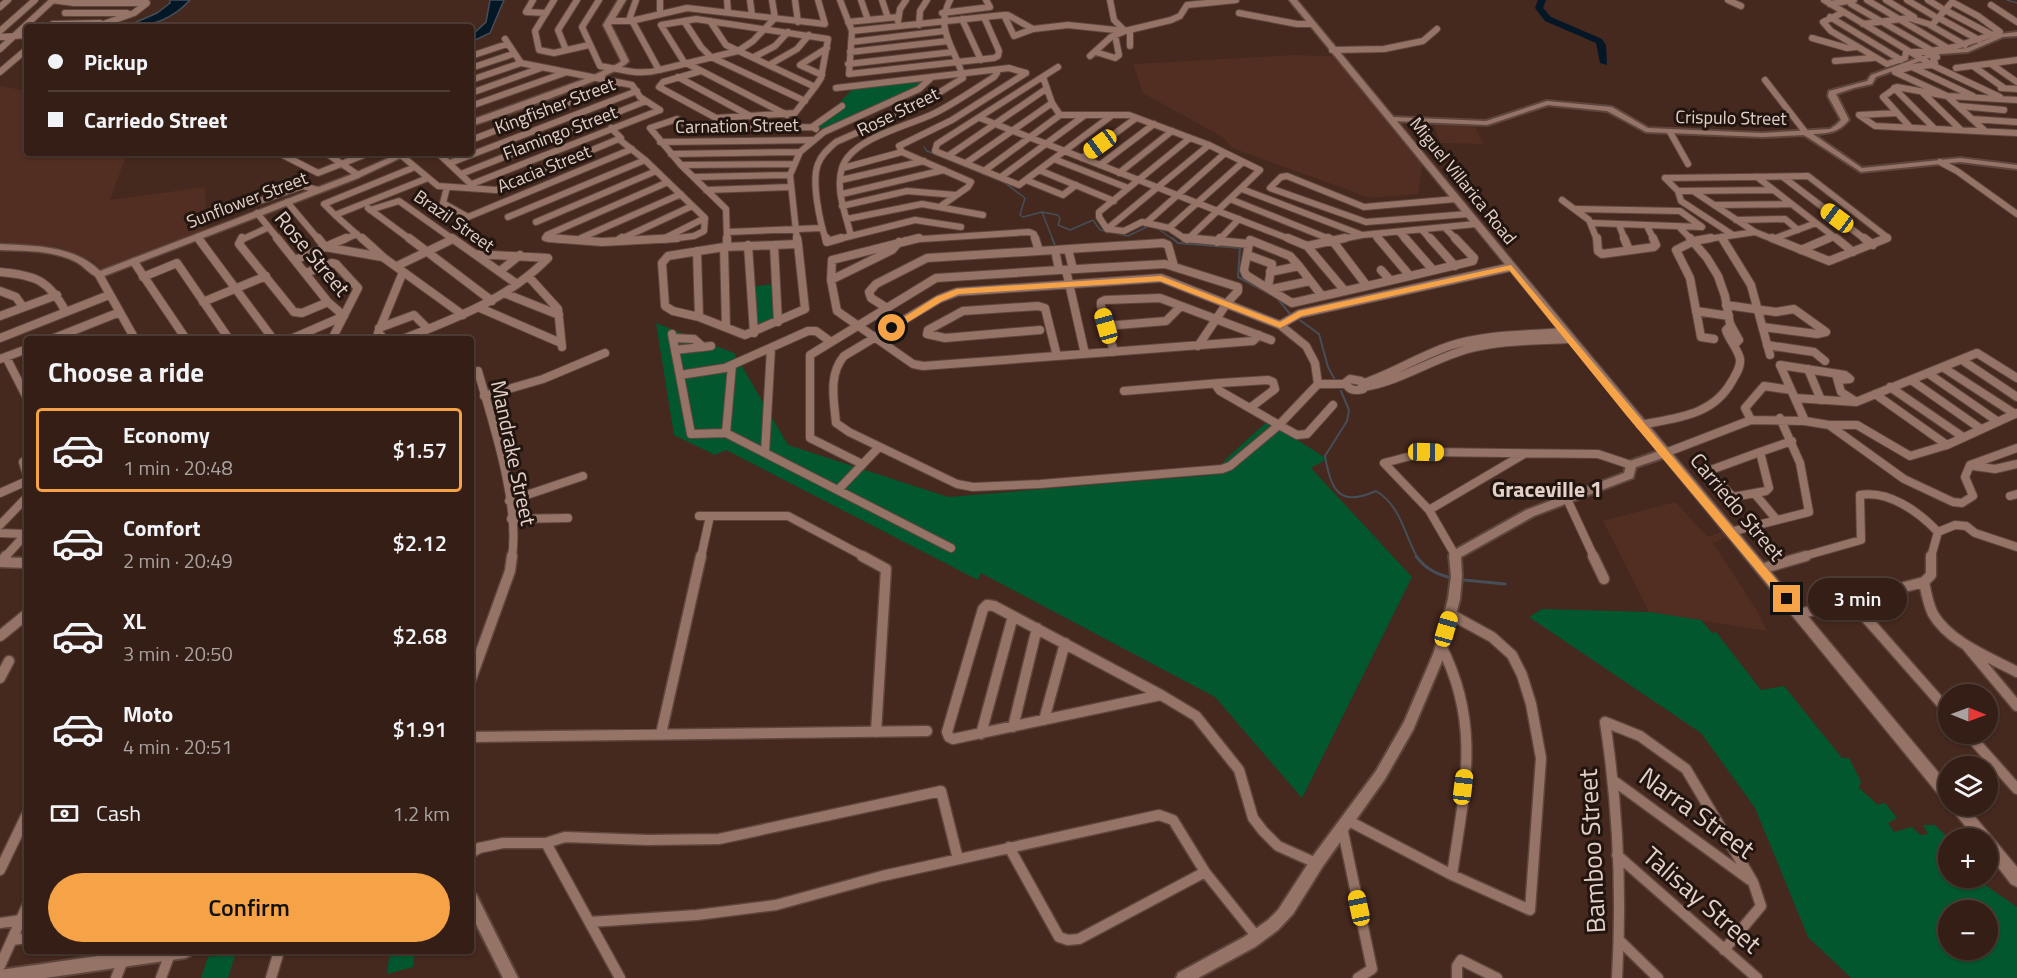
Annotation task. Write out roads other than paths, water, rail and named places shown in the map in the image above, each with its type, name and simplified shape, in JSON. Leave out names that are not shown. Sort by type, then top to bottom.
[{"type":"main road","points":[[474,122],[617,69],[625,61],[608,28],[609,21],[622,0]]},
{"type":"main road","name":"Miguel Villarica Road","points":[[1293,0],[1629,413]]},
{"type":"main road","name":"Sunflower Street","points":[[99,275],[355,176],[398,156]]},
{"type":"main road","points":[[0,248],[63,254],[88,266],[99,275]]},
{"type":"main road","name":"Carriedo Street","points":[[1629,413],[1665,453],[1938,783]]},
{"type":"main road","points":[[1965,816],[1976,828]]},
{"type":"main road","points":[[1998,855],[2017,879]]},
{"type":"street","points":[[0,7],[8,0]]},
{"type":"street","points":[[0,31],[35,0]]},
{"type":"street","points":[[27,24],[52,0],[74,3],[147,3],[134,13],[106,23],[88,24]]},
{"type":"street","points":[[533,0],[525,12],[546,13]]},
{"type":"street","points":[[554,0],[534,33],[540,50],[549,53],[589,45]]},
{"type":"street","points":[[566,50],[558,30],[577,0]]},
{"type":"street","points":[[599,0],[582,27],[600,66],[644,73],[738,51],[753,42],[775,18],[772,0]]},
{"type":"street","points":[[636,0],[630,17],[631,21],[659,70]]},
{"type":"street","points":[[660,0],[660,14]]},
{"type":"street","points":[[683,0],[684,8]]},
{"type":"street","points":[[705,0],[705,9]]},
{"type":"street","points":[[727,0],[728,12]]},
{"type":"street","points":[[750,0],[752,15]]},
{"type":"street","points":[[795,0],[798,22]]},
{"type":"street","points":[[609,21],[631,21],[684,8],[825,24],[818,0]]},
{"type":"street","points":[[840,0],[852,31],[849,74],[994,58],[998,56],[999,51],[984,17]]},
{"type":"street","points":[[861,0],[868,20]]},
{"type":"street","points":[[882,0],[888,18]]},
{"type":"street","points":[[898,27],[898,17],[906,0]]},
{"type":"street","points":[[919,25],[921,11],[927,0]]},
{"type":"street","points":[[950,0],[942,13],[941,22],[963,74],[961,80],[919,105],[836,142],[818,162],[815,175],[822,228],[827,242],[915,220],[961,227]]},
{"type":"street","points":[[966,0],[971,9]]},
{"type":"street","points":[[942,13],[990,7],[986,0]]},
{"type":"street","points":[[1110,0],[1114,20],[1128,31],[1130,46]]},
{"type":"street","points":[[1090,56],[1115,35],[1171,20],[1180,16],[1187,5],[1236,0]]},
{"type":"street","points":[[1728,0],[1741,6]]},
{"type":"street","points":[[1824,0],[1932,65],[2005,99],[2017,102]]},
{"type":"street","points":[[1867,0],[1946,47]]},
{"type":"street","points":[[1886,0],[1965,45]]},
{"type":"street","points":[[1907,0],[1979,40]]},
{"type":"street","points":[[1928,0],[1992,35]]},
{"type":"street","points":[[1830,4],[1849,1],[1930,50]]},
{"type":"street","points":[[1844,12],[1823,21],[1831,31],[1884,64],[1905,58],[1906,52],[1915,54],[1965,45],[1999,32],[1952,2],[1930,25]]},
{"type":"street","points":[[53,24],[74,3]]},
{"type":"street","points":[[1991,5],[2017,22]]},
{"type":"street","points":[[65,13],[134,13]]},
{"type":"street","points":[[1239,13],[1299,24],[1311,24]]},
{"type":"street","points":[[852,31],[1004,15],[1014,16],[1033,29]]},
{"type":"street","points":[[1004,15],[1014,36],[1021,36],[1033,29],[1068,25],[1128,31]]},
{"type":"street","points":[[848,22],[898,17]]},
{"type":"street","points":[[1830,17],[1901,60]]},
{"type":"street","points":[[701,71],[660,83],[659,87],[716,118],[787,115],[798,111],[822,75],[828,39],[692,19],[661,25],[684,62],[787,115]]},
{"type":"street","points":[[962,19],[981,60]]},
{"type":"street","points":[[1863,24],[1917,19]]},
{"type":"street","points":[[684,21],[701,47],[711,57],[805,101]]},
{"type":"street","points":[[710,21],[726,45],[815,87]]},
{"type":"street","points":[[0,49],[24,27]]},
{"type":"street","points":[[1332,50],[1384,49],[1423,41],[1437,29]]},
{"type":"street","points":[[851,42],[944,31]]},
{"type":"street","points":[[754,57],[775,46],[788,32]]},
{"type":"street","name":"Crispulo Street","points":[[1392,119],[1487,123],[1547,103],[1609,109],[1642,129],[1670,132],[1762,135],[1831,131],[1845,120],[1832,93],[1870,83],[1873,76],[1915,54],[1968,50],[2002,36],[2017,34]]},
{"type":"street","points":[[0,37],[24,35]]},
{"type":"street","points":[[769,65],[797,49],[809,35]]},
{"type":"street","points":[[1096,52],[1114,58],[1119,55],[1115,35]]},
{"type":"street","points":[[1812,38],[1847,48],[1856,47]]},
{"type":"street","points":[[850,52],[948,41]]},
{"type":"street","points":[[474,55],[506,42],[521,63]]},
{"type":"street","points":[[822,75],[800,65],[827,48]]},
{"type":"street","points":[[0,72],[24,52]]},
{"type":"street","points":[[848,64],[953,52]]},
{"type":"street","points":[[474,67],[513,54]]},
{"type":"street","points":[[1932,65],[1935,63],[1933,58],[1937,57]]},
{"type":"street","points":[[1835,61],[1873,58]]},
{"type":"street","points":[[1956,68],[2017,60]]},
{"type":"street","points":[[2010,61],[2017,66]]},
{"type":"street","points":[[461,174],[646,101],[632,85],[521,63],[474,80]]},
{"type":"street","points":[[1991,64],[2017,82]]},
{"type":"street","points":[[1932,65],[1911,67],[1895,72],[1947,96],[1984,130]]},
{"type":"street","points":[[1973,66],[2004,88]]},
{"type":"street","points":[[474,92],[543,67]]},
{"type":"street","points":[[1058,67],[934,146],[935,151],[1001,177],[1017,186],[1111,116]]},
{"type":"street","points":[[1911,67],[1977,98]]},
{"type":"street","points":[[836,88],[1014,68],[1026,73],[952,120],[902,143],[899,146],[902,152]]},
{"type":"street","name":"Rose Street","points":[[843,168],[845,160],[851,153],[870,141],[936,112],[994,77],[997,73],[995,70]]},
{"type":"street","points":[[474,105],[568,72]]},
{"type":"street","points":[[678,77],[753,117]]},
{"type":"street","points":[[798,244],[725,247],[668,256],[662,263],[665,306],[673,311],[726,326],[745,335],[805,309],[798,244],[795,228],[790,175],[800,152],[824,132],[919,89],[932,77]]},
{"type":"street","points":[[1042,77],[1052,103],[1060,115]]},
{"type":"street","points":[[1765,80],[1806,133],[1861,170],[1960,160],[2017,167]]},
{"type":"street","points":[[474,139],[622,82]]},
{"type":"street","points":[[1909,126],[1883,97],[1896,87],[1947,96],[2005,99]]},
{"type":"street","points":[[1896,87],[1933,127]]},
{"type":"street","points":[[1980,87],[2017,89]]},
{"type":"street","points":[[948,156],[1046,89]]},
{"type":"street","name":"Kingfisher Street","points":[[474,154],[637,91]]},
{"type":"street","points":[[1922,92],[1960,129]]},
{"type":"street","points":[[1991,99],[2017,122]]},
{"type":"street","name":"Flamingo Street","points":[[473,186],[660,110],[646,101]]},
{"type":"street","points":[[966,163],[1052,103]]},
{"type":"street","points":[[812,127],[832,110],[842,106]]},
{"type":"street","points":[[1959,106],[2004,110]]},
{"type":"street","points":[[936,112],[952,120]]},
{"type":"street","points":[[1897,113],[1859,115],[1873,126],[1933,127],[2017,133]]},
{"type":"street","points":[[1001,177],[1085,114]]},
{"type":"street","points":[[984,171],[1060,115],[1085,114],[1126,115],[1136,118],[1209,144],[1224,154],[1261,171],[1186,240]]},
{"type":"street","points":[[980,118],[1307,246],[1345,291]]},
{"type":"street","points":[[1082,158],[1136,118]]},
{"type":"street","points":[[726,326],[725,247],[728,232],[726,209],[681,165],[660,142],[651,128],[676,119],[695,130],[812,127],[824,132]]},
{"type":"street","points":[[1972,119],[2017,122]]},
{"type":"street","points":[[840,124],[870,141]]},
{"type":"street","points":[[1100,165],[1154,124]]},
{"type":"street","points":[[611,129],[622,137],[620,140]]},
{"type":"street","points":[[1119,172],[1172,131]]},
{"type":"street","points":[[1670,132],[1688,164]]},
{"type":"street","points":[[1107,229],[1098,215],[1190,138]]},
{"type":"street","points":[[620,140],[645,160],[705,218]]},
{"type":"street","points":[[401,156],[438,186],[447,188],[473,186],[497,190],[620,140]]},
{"type":"street","name":"Carnation Street","points":[[660,142],[813,140]]},
{"type":"street","points":[[1107,229],[1209,144]]},
{"type":"street","name":"Acacia Street","points":[[447,188],[443,203],[468,217],[632,149]]},
{"type":"street","points":[[671,154],[800,152]]},
{"type":"street","points":[[851,236],[842,206],[843,168],[902,152],[971,182],[968,187],[941,206]]},
{"type":"street","points":[[1146,223],[1224,154]]},
{"type":"street","points":[[284,156],[315,173],[345,165],[363,156]]},
{"type":"street","points":[[331,156],[345,165],[346,171],[355,176]]},
{"type":"street","points":[[442,156],[473,186]]},
{"type":"street","name":"Kingfisher Street","points":[[450,163],[468,156]]},
{"type":"street","points":[[1054,159],[1128,188]]},
{"type":"street","points":[[508,216],[645,160]]},
{"type":"street","points":[[841,180],[924,161]]},
{"type":"street","points":[[1169,228],[1243,162]]},
{"type":"street","points":[[1940,162],[1957,171],[2017,214]]},
{"type":"street","points":[[681,165],[794,164]]},
{"type":"street","points":[[416,167],[324,204],[384,258],[463,315]]},
{"type":"street","points":[[842,194],[945,170]]},
{"type":"street","points":[[1039,170],[1114,201]]},
{"type":"street","points":[[536,222],[656,171]]},
{"type":"street","points":[[695,177],[790,175]]},
{"type":"street","points":[[1456,199],[1364,207],[1287,176],[1281,177],[1270,188],[1366,222],[1468,214]]},
{"type":"street","points":[[1757,176],[1853,252]]},
{"type":"street","points":[[1693,191],[1755,232],[1829,261],[1888,238],[1808,176],[1665,178],[1678,191],[1681,201],[1733,235]]},
{"type":"street","points":[[1784,177],[1873,245]]},
{"type":"street","points":[[335,215],[428,178]]},
{"type":"street","points":[[1026,180],[1063,195],[1076,185]]},
{"type":"street","points":[[668,182],[545,238],[656,243],[701,234],[704,231],[705,218]]},
{"type":"street","points":[[257,202],[303,186],[318,190]]},
{"type":"street","points":[[706,190],[791,187]]},
{"type":"street","points":[[1242,189],[1362,235]]},
{"type":"street","points":[[1678,191],[1773,190]]},
{"type":"street","points":[[842,206],[908,191],[956,195]]},
{"type":"street","points":[[578,240],[681,194]]},
{"type":"street","points":[[1230,199],[1332,240],[1367,286]]},
{"type":"street","points":[[1562,200],[1593,224],[1598,238],[1598,251],[1602,254],[1656,245],[1647,226]]},
{"type":"street","name":"Brazil Street","points":[[370,210],[399,201],[517,284]]},
{"type":"street","points":[[287,202],[325,247],[384,258]]},
{"type":"street","points":[[363,204],[492,301]]},
{"type":"street","points":[[1714,205],[1791,204]]},
{"type":"street","points":[[618,241],[692,206]]},
{"type":"street","points":[[847,219],[904,206],[941,206],[982,215]]},
{"type":"street","points":[[1576,209],[1680,211],[1702,227],[1593,224]]},
{"type":"street","name":"Rose Street","points":[[257,213],[328,302],[344,316]]},
{"type":"street","points":[[656,243],[705,218]]},
{"type":"street","points":[[1217,242],[1239,219]]},
{"type":"street","points":[[1736,220],[1785,219],[1798,230]]},
{"type":"street","points":[[1107,229],[1124,231],[1142,222],[1169,228],[1186,240],[1249,242],[1290,256],[1322,296]]},
{"type":"street","points":[[1773,239],[1816,223]]},
{"type":"street","points":[[1307,246],[1362,235],[1476,224]]},
{"type":"street","points":[[1619,225],[1629,250]]},
{"type":"street","points":[[1640,425],[1694,414],[1717,404],[1728,391],[1740,364],[1735,344],[1728,337],[1726,330],[1731,325],[1725,295],[1704,250],[1679,227]]},
{"type":"street","points":[[267,228],[238,242],[296,313],[306,312],[328,302]]},
{"type":"street","points":[[728,232],[822,228]]},
{"type":"street","points":[[1261,228],[1249,242],[1244,270],[1246,275],[1292,303],[1472,262],[1474,258],[1445,228]]},
{"type":"street","points":[[1422,230],[1455,266]]},
{"type":"street","points":[[1039,251],[1034,234],[1029,232],[910,239],[832,260],[831,280],[837,311],[913,364],[923,366],[1253,341],[1259,335]]},
{"type":"street","points":[[1399,232],[1433,270]]},
{"type":"street","points":[[1714,339],[1701,337],[1690,278],[1676,251],[1681,246],[1694,241],[1755,232]]},
{"type":"street","points":[[295,260],[357,234]]},
{"type":"street","points":[[1374,234],[1410,276]]},
{"type":"street","points":[[197,237],[271,336]]},
{"type":"street","points":[[1721,237],[1751,285],[1770,355]]},
{"type":"street","points":[[1801,250],[1833,237]]},
{"type":"street","points":[[397,266],[453,239]]},
{"type":"street","points":[[831,280],[892,250],[899,242]]},
{"type":"street","points":[[887,308],[871,298],[869,292],[876,284],[922,259],[1163,243],[1168,245],[1174,266]]},
{"type":"street","points":[[748,245],[754,333]]},
{"type":"street","points":[[774,245],[778,322]]},
{"type":"street","points":[[1066,270],[1068,249]]},
{"type":"street","points":[[1055,250],[1066,270],[1085,354]]},
{"type":"street","points":[[697,251],[699,317]]},
{"type":"street","points":[[410,336],[480,308],[528,276],[548,258],[475,254]]},
{"type":"street","points":[[500,271],[520,255]]},
{"type":"street","points":[[1248,255],[1272,264],[1270,288]]},
{"type":"street","points":[[134,262],[184,336]]},
{"type":"street","points":[[143,277],[177,263],[227,336]]},
{"type":"street","points":[[306,273],[332,263],[336,264],[358,288],[334,336]]},
{"type":"street","points":[[862,464],[810,438],[810,355],[936,278],[1159,264],[1174,266],[1238,287],[1238,291],[1227,303],[1218,320],[1198,345]]},
{"type":"street","points":[[1270,272],[1299,266]]},
{"type":"street","points":[[1280,325],[1299,314],[1511,267]]},
{"type":"street","points":[[1381,270],[1390,280]]},
{"type":"street","points":[[0,272],[40,278],[57,295],[66,312]]},
{"type":"street","points":[[382,336],[378,333],[403,272]]},
{"type":"street","points":[[99,275],[133,336]]},
{"type":"street","points":[[203,302],[266,276]]},
{"type":"street","points":[[480,308],[561,345],[558,309],[528,276]]},
{"type":"street","points":[[1318,384],[1315,363],[1306,346],[1280,325],[1161,278],[957,292],[939,299],[837,362],[834,374],[836,423],[879,447],[957,484],[972,487],[1008,486],[1222,469],[1230,466],[1280,425],[1318,384],[1346,384],[1348,388],[1356,391],[1363,385],[1397,380],[1431,362],[1468,349],[1567,335]]},
{"type":"street","points":[[1270,288],[1310,281]]},
{"type":"street","points":[[0,291],[16,297],[23,307]]},
{"type":"street","points":[[504,293],[559,315]]},
{"type":"street","points":[[0,316],[57,295]]},
{"type":"street","points":[[0,338],[109,295]]},
{"type":"street","points":[[1114,352],[1101,306],[1101,302],[1105,300],[1160,298],[1271,340]]},
{"type":"street","points":[[1726,305],[1776,312],[1798,310],[1826,332],[1817,334],[1763,327]]},
{"type":"street","points":[[1040,330],[945,338],[927,334],[928,330],[963,311],[1041,306],[1045,308],[1057,356]]},
{"type":"street","points":[[1106,326],[1166,321],[1181,306]]},
{"type":"street","points":[[1696,311],[1728,316]]},
{"type":"street","points":[[60,336],[120,312]]},
{"type":"street","points":[[380,328],[414,315],[428,329]]},
{"type":"street","points":[[298,336],[344,316]]},
{"type":"street","points":[[77,329],[81,336]]},
{"type":"street","points":[[680,375],[732,365],[813,330],[831,342]]},
{"type":"street","points":[[675,350],[707,346],[690,338],[673,336],[675,350],[690,432],[693,435],[726,433],[951,548]]},
{"type":"street","points":[[1767,345],[1814,352],[1826,361]]},
{"type":"street","points":[[765,453],[771,348]]},
{"type":"street","points":[[24,350],[3,358],[24,393]]},
{"type":"street","points":[[484,396],[543,379],[605,353]]},
{"type":"street","points":[[1795,398],[1856,402],[1977,353],[2017,378]]},
{"type":"street","points":[[1962,360],[2017,397]]},
{"type":"street","points":[[726,433],[732,365]]},
{"type":"street","points":[[1805,420],[1780,365],[1833,373],[1840,380],[1841,392],[1856,402]]},
{"type":"street","points":[[1944,368],[2016,414]]},
{"type":"street","points":[[1808,369],[1821,400]]},
{"type":"street","name":"Mandrake Street","points":[[474,671],[510,571],[513,554],[509,501],[478,371]]},
{"type":"street","points":[[1929,374],[1997,421]]},
{"type":"street","points":[[1124,391],[1268,380],[1273,382],[1275,389],[1250,408]]},
{"type":"street","points":[[1911,380],[1981,429]]},
{"type":"street","points":[[1220,383],[1217,387],[1220,391],[1303,436],[1333,405]]},
{"type":"street","points":[[1751,420],[1745,408],[1760,388],[1764,386],[1791,390]]},
{"type":"street","points":[[1890,387],[1963,437]]},
{"type":"street","points":[[1875,394],[1947,445]]},
{"type":"street","points":[[1183,978],[1257,937],[1283,915],[1316,863],[1398,745],[1441,646],[1450,614],[1458,568],[1455,555],[1429,510],[1384,463],[1426,452],[1598,454],[1631,465],[1751,420],[1780,418],[1829,425],[1857,425],[1907,456],[1927,453],[2016,414]]},
{"type":"street","points":[[1730,532],[1809,512],[1804,471],[1780,418]]},
{"type":"street","points":[[1829,425],[1904,479],[1953,502],[1962,503],[1973,496],[1965,477],[1970,465]]},
{"type":"street","points":[[1760,451],[1769,488],[1755,494],[1733,497],[1708,471],[1760,451],[1792,441]]},
{"type":"street","points":[[838,490],[879,447]]},
{"type":"street","points":[[1970,465],[2015,451]]},
{"type":"street","points":[[1429,510],[1526,453]]},
{"type":"street","points":[[1970,465],[1995,469],[2017,464]]},
{"type":"street","points":[[1455,555],[1530,513],[1629,475],[1631,465]]},
{"type":"street","points":[[509,501],[583,476]]},
{"type":"street","points":[[0,493],[24,482]]},
{"type":"street","points":[[1761,569],[1861,540],[1860,495],[1865,493],[1879,494],[1921,516],[1928,520],[1938,532]]},
{"type":"street","points":[[1755,494],[1776,519]]},
{"type":"street","points":[[1567,499],[1604,579]]},
{"type":"street","points":[[0,525],[24,500]]},
{"type":"street","points":[[699,516],[792,517],[886,569],[876,732]]},
{"type":"street","points":[[661,734],[710,516]]},
{"type":"street","points":[[511,519],[568,518]]},
{"type":"street","points":[[1799,615],[1924,582],[1931,575],[1931,553],[1938,532],[1954,525],[1966,526],[2017,542]]},
{"type":"street","points":[[1966,526],[1975,533],[2017,547]]},
{"type":"street","points":[[0,533],[24,533]]},
{"type":"street","points":[[0,562],[24,535]]},
{"type":"street","points":[[0,562],[24,563]]},
{"type":"street","points":[[1924,582],[1933,614],[1941,625],[2017,672]]},
{"type":"street","points":[[1851,601],[1938,700]]},
{"type":"street","points":[[1161,695],[953,739],[947,732],[983,609],[987,605],[994,606],[1161,695],[1196,716],[1239,770],[1253,818],[1263,831],[1278,846],[1316,863]]},
{"type":"street","points":[[1345,823],[1530,910],[1540,758],[1539,739],[1520,670],[1514,657],[1503,646],[1450,614]]},
{"type":"street","points":[[0,636],[24,616]]},
{"type":"street","points":[[981,734],[1012,616]]},
{"type":"street","points":[[1013,727],[1037,628]]},
{"type":"street","points":[[1962,640],[2017,706]]},
{"type":"street","points":[[1044,720],[1065,644]]},
{"type":"street","points":[[1441,646],[1455,671],[1468,729],[1452,875]]},
{"type":"street","points":[[0,678],[9,660]]},
{"type":"street","name":"Bamboo Street","points":[[1617,978],[1619,940],[1614,781],[1605,722],[1640,736],[1686,769],[1753,882]]},
{"type":"street","points":[[474,737],[927,731]]},
{"type":"street","points":[[1977,744],[2017,789]]},
{"type":"street","name":"Narra Street","points":[[1614,781],[1753,882]]},
{"type":"street","points":[[474,852],[479,848],[503,843],[546,843],[565,837],[648,840],[719,839],[941,791],[957,859]]},
{"type":"street","points":[[590,922],[697,915],[776,905],[957,859],[1159,815],[1173,820],[1205,872],[1257,937]]},
{"type":"street","points":[[0,870],[24,820]]},
{"type":"street","points":[[1345,823],[1372,969],[1358,978]]},
{"type":"street","points":[[546,843],[620,978]]},
{"type":"street","points":[[1009,847],[1059,937],[1068,940],[1079,939],[1205,872]]},
{"type":"street","name":"Talisay Street","points":[[1617,855],[1757,978]]},
{"type":"street","points":[[1724,950],[1761,906],[1753,882]]},
{"type":"street","points":[[474,905],[511,978]]},
{"type":"street","points":[[0,966],[24,913]]},
{"type":"street","points":[[0,923],[21,920]]},
{"type":"street","points":[[12,939],[24,938]]},
{"type":"street","points":[[1619,940],[1658,978]]},
{"type":"street","points":[[0,977],[158,954]]},
{"type":"street","points":[[161,978],[169,954]]},
{"type":"street","points":[[271,978],[278,954]]},
{"type":"street","points":[[116,978],[123,960]]},
{"type":"street","points":[[1457,978],[1457,966],[1461,960],[1497,978]]},
{"type":"water","points":[[170,0],[190,0],[161,21],[132,24],[157,13],[170,3]]},
{"type":"water","points":[[490,0],[504,0],[490,33],[474,41],[474,33],[486,22]]},
{"type":"waterway","points":[[1542,0],[1539,8],[1548,19],[1599,41],[1602,45],[1604,63]]},
{"type":"waterway","points":[[2007,0],[2017,3]]},
{"type":"waterway","points":[[924,147],[927,151],[1005,183],[1025,198],[1020,215],[1023,217],[1042,212]]},
{"type":"waterway","points":[[1042,212],[1058,215],[1060,219],[1058,225],[1070,230],[1093,220],[1100,230],[1128,236],[1149,226]]},
{"type":"waterway","points":[[1042,212],[1053,240]]},
{"type":"waterway","points":[[1157,228],[1174,240]]},
{"type":"waterway","points":[[1052,238],[1056,248]]},
{"type":"waterway","points":[[1172,238],[1178,243],[1240,248],[1238,277],[1277,298],[1290,314]]},
{"type":"waterway","points":[[1297,318],[1319,334],[1328,367],[1334,378]]},
{"type":"waterway","points":[[1341,391],[1349,410],[1347,421],[1325,456],[1330,478],[1338,492],[1345,496],[1363,496],[1376,491],[1384,497],[1397,512],[1417,557]]},
{"type":"waterway","points":[[1416,556],[1430,570],[1448,577]]},
{"type":"waterway","points":[[1464,580],[1505,584]]},
{"type":"district","name":"Graceville 1","points":[[1547,489]]}]
